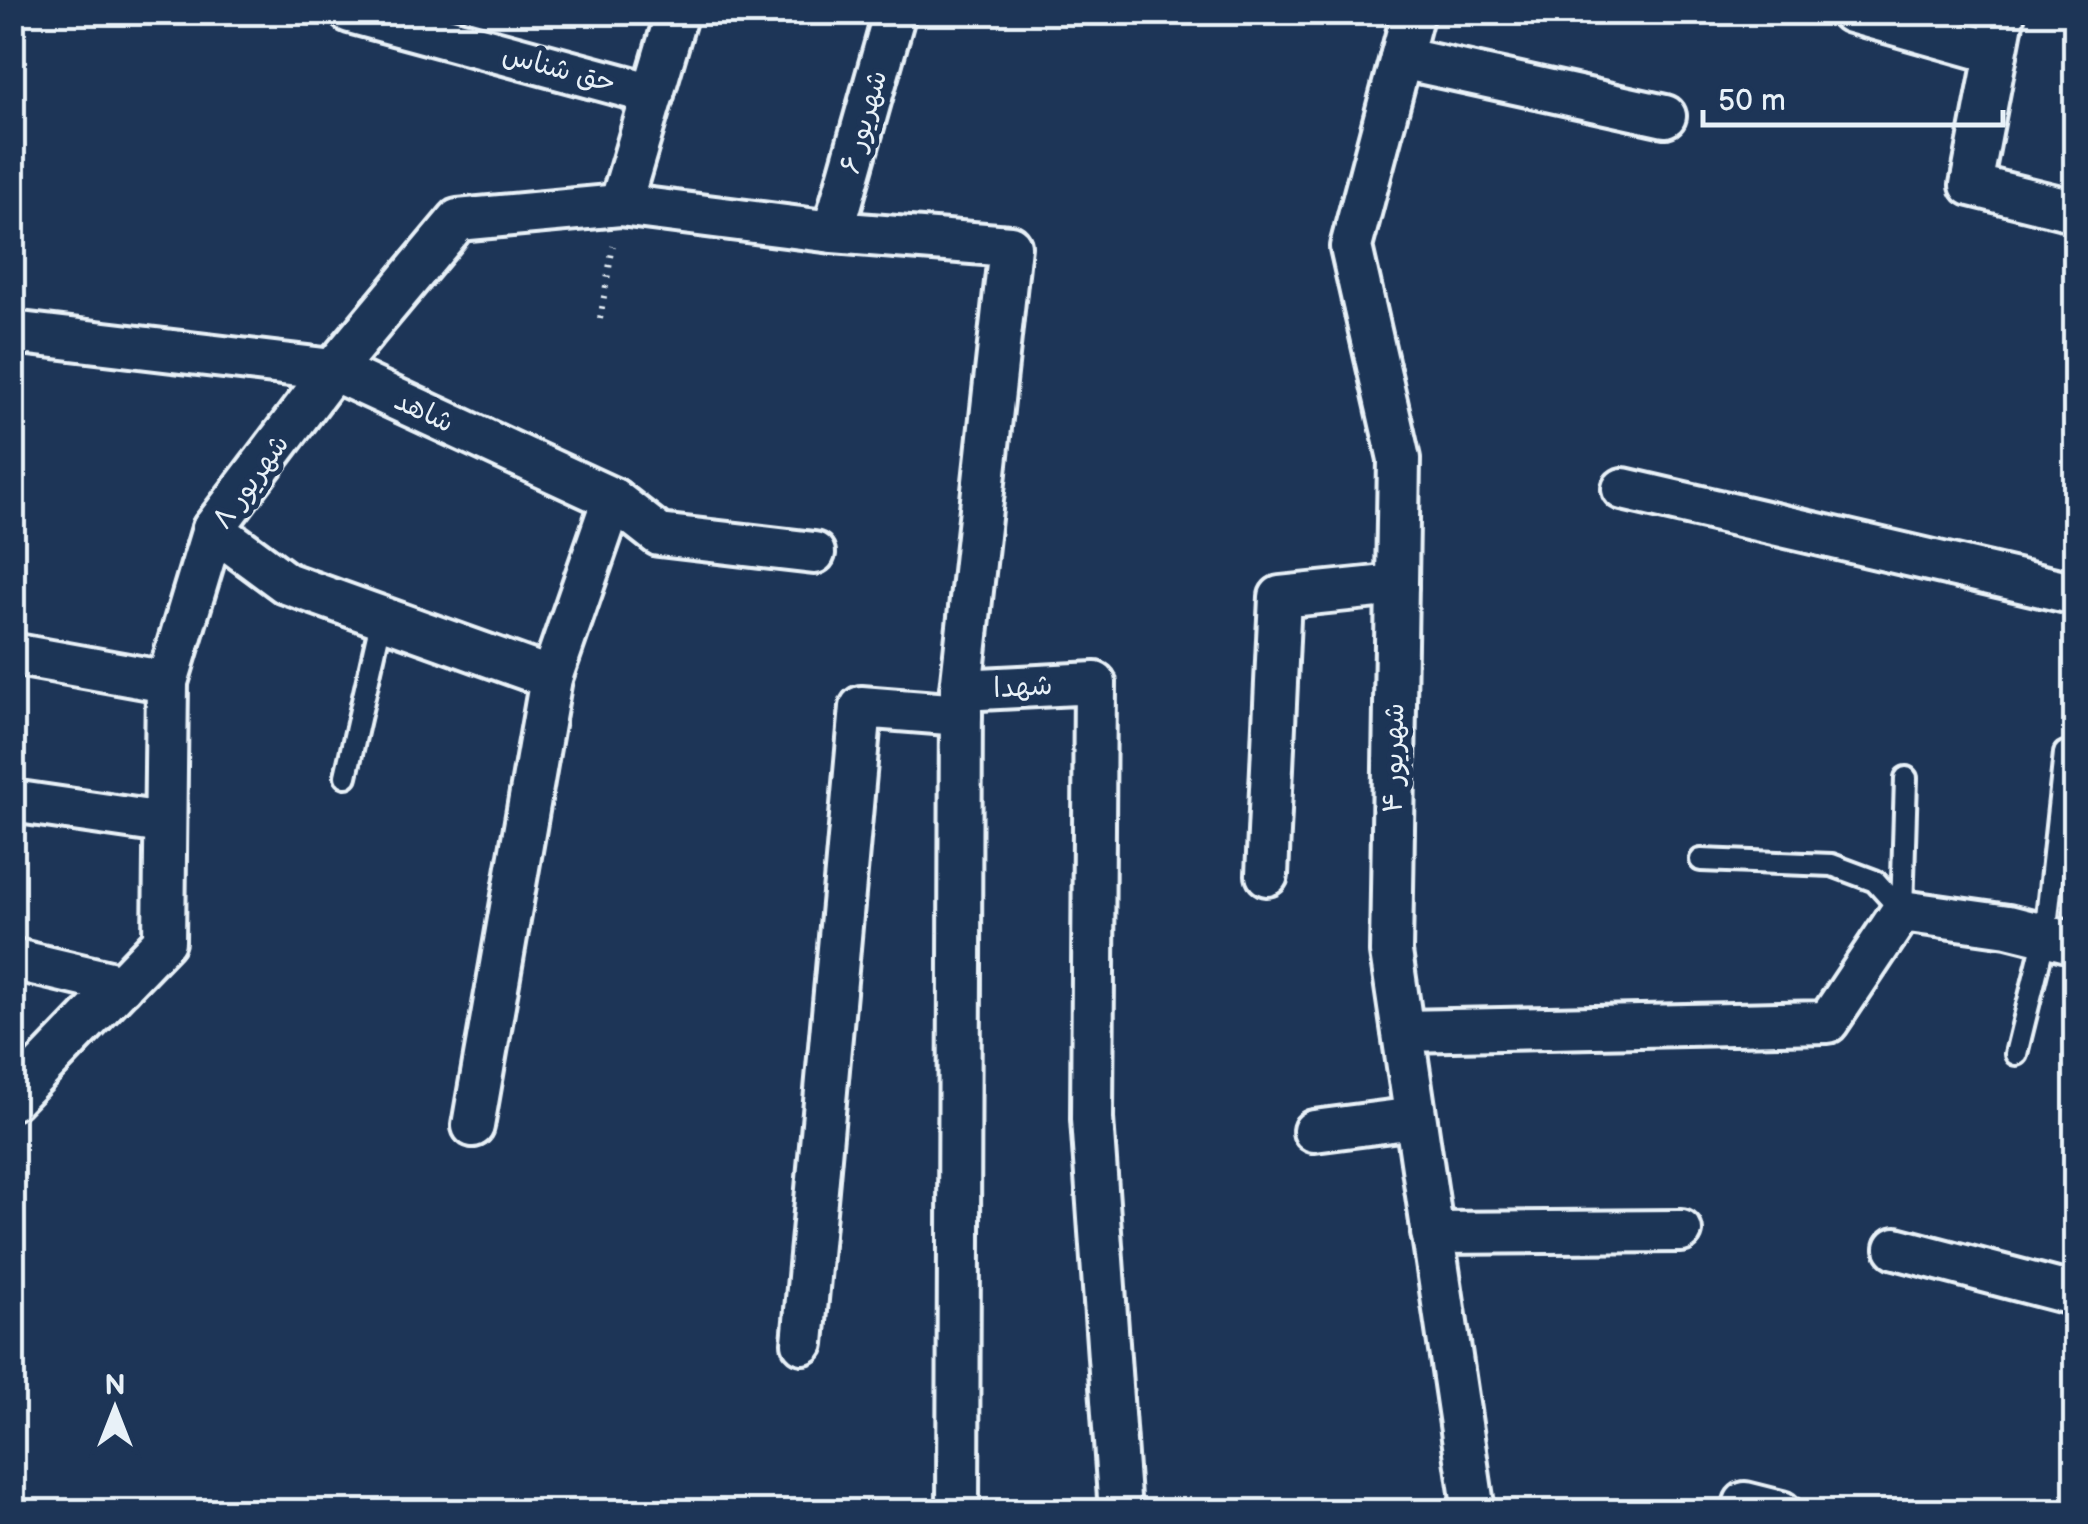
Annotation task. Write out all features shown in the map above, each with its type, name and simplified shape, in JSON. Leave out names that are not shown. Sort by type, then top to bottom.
[{"type":"street","name":"حق شناس","points":[[350,12],[653,94]]},
{"type":"street","points":[[620,205],[677,12]]},
{"type":"street","name":"شهریور ۶","points":[[833,232],[896,12]]},
{"type":"street","name":"شهریور ۴","points":[[1413,12],[1351,247],[1400,459],[1391,952],[1474,1512]]},
{"type":"street","points":[[1851,12],[1996,53]]},
{"type":"street","points":[[2004,12],[1971,184],[2076,210]]},
{"type":"street","points":[[1401,58],[1665,116]]},
{"type":"street","name":"شهدا","points":[[620,205],[833,232],[1010,246],[961,703],[1094,683],[1092,1119],[1120,1512]]},
{"type":"street","name":"شهریور ۸","points":[[12,1099],[164,941],[167,682],[213,529],[333,370],[458,220],[620,205]]},
{"type":"street","name":"شاهد","points":[[12,332],[333,370],[613,499],[659,535],[814,553]]},
{"type":"street","points":[[1623,489],[2076,594]]},
{"type":"street","points":[[474,1126],[552,678],[613,499]]},
{"type":"street","points":[[213,529],[286,583],[552,678]]},
{"type":"street","points":[[1267,875],[1280,597],[1397,585]]},
{"type":"street","points":[[12,654],[167,682]]},
{"type":"street","points":[[803,1343],[861,707],[961,703],[958,1512]]},
{"type":"street","points":[[12,800],[163,823]]},
{"type":"street","points":[[1402,1031],[1828,1022],[1902,911],[2008,926],[2060,940]]},
{"type":"street","points":[[12,959],[122,986]]},
{"type":"street","points":[[1314,1132],[1415,1118]]},
{"type":"street","points":[[1432,1233],[1681,1231]]},
{"type":"street","points":[[1896,1248],[2076,1295]]},
{"type":"lane","points":[[346,776],[382,617]]},
{"type":"lane","points":[[2016,1054],[2060,940],[2065,752]]},
{"type":"lane","points":[[1902,911],[1906,778]]},
{"type":"lane","points":[[1701,860],[1832,865],[1875,881],[1902,911]]},
{"type":"path","points":[[600,318],[620,205]]}]
